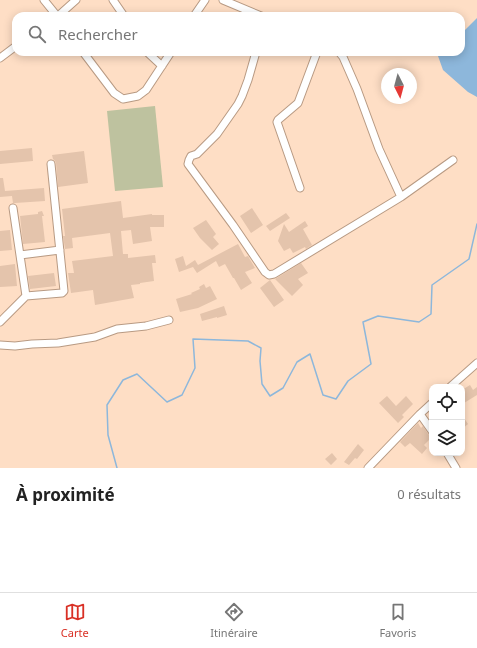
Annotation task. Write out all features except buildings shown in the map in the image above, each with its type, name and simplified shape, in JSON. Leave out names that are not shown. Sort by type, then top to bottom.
[{"type":"street","points":[[44,0],[54,12]]},
{"type":"street","points":[[62,12],[76,0]]},
{"type":"street","points":[[113,0],[121,12]]},
{"type":"street","points":[[196,12],[204,0]]},
{"type":"street","points":[[222,0],[251,12]]},
{"type":"street","points":[[0,58],[12,49]]},
{"type":"street","points":[[86,56],[114,93],[123,99],[138,96],[146,90],[168,56]]},
{"type":"street","points":[[152,56],[162,66]]},
{"type":"street","points":[[255,56],[248,80],[238,104],[217,134],[197,154],[191,156],[188,164],[233,225],[265,272],[269,275],[274,274],[401,197],[453,160]]},
{"type":"street","points":[[300,188],[277,122],[298,103],[316,56]]},
{"type":"street","points":[[342,56],[357,89],[379,149],[401,197]]},
{"type":"street","points":[[0,322],[26,296],[62,293],[64,291],[51,164]]},
{"type":"street","points":[[13,208],[26,296]]},
{"type":"street","points":[[20,255],[60,250]]},
{"type":"street","points":[[0,345],[15,346],[87,339],[117,329],[146,326],[169,320]]},
{"type":"street","points":[[453,384],[477,363]]},
{"type":"street","points":[[368,468],[429,406]]},
{"type":"street","points":[[420,414],[429,427]]},
{"type":"street","points":[[449,456],[456,468]]},
{"type":"green space","points":[[155,106],[163,187],[115,191],[107,111]]},
{"type":"water","points":[[477,18],[477,97],[468,92],[443,70],[438,56],[465,56],[465,30]]},
{"type":"waterway","points":[[117,468],[108,435],[107,405],[123,380],[137,374],[167,402],[182,395],[195,368],[193,339],[248,341],[261,348],[260,361],[262,384],[270,396],[283,388],[297,362],[310,354],[323,395],[336,399],[348,381],[371,364],[363,322],[378,316],[419,322],[431,314],[432,285],[469,259],[477,224]]}]
